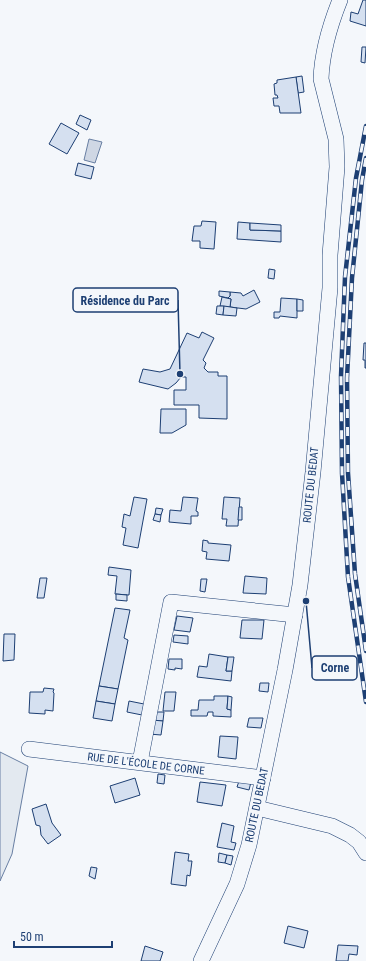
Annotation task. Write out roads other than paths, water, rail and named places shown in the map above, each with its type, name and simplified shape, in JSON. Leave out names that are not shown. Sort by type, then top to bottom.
[{"type":"street","name":"ROUTE DU BEDAT","points":[[201,961],[237,884],[249,844],[285,670],[300,586],[315,458],[330,288],[330,255],[337,166],[336,139],[321,79],[321,71],[331,23],[340,0]]},
{"type":"street","points":[[140,762],[171,602],[295,615]]},
{"type":"street","name":"RUE DE L'ÉCOLE DE CORNE","points":[[29,750],[140,762],[263,778]]},
{"type":"street","points":[[257,808],[332,826],[350,835],[359,842],[366,853]]},
{"type":"railway","points":[[366,126],[356,178],[345,277],[341,376],[342,473],[348,577],[366,702]]},
{"type":"railway","points":[[366,158],[362,180],[352,278],[347,378],[348,473],[355,574],[366,651]]},
{"type":"place","name":"Résidence du Parc","points":[[180,374]]},
{"type":"place","name":"Corne","points":[[306,601]]}]
